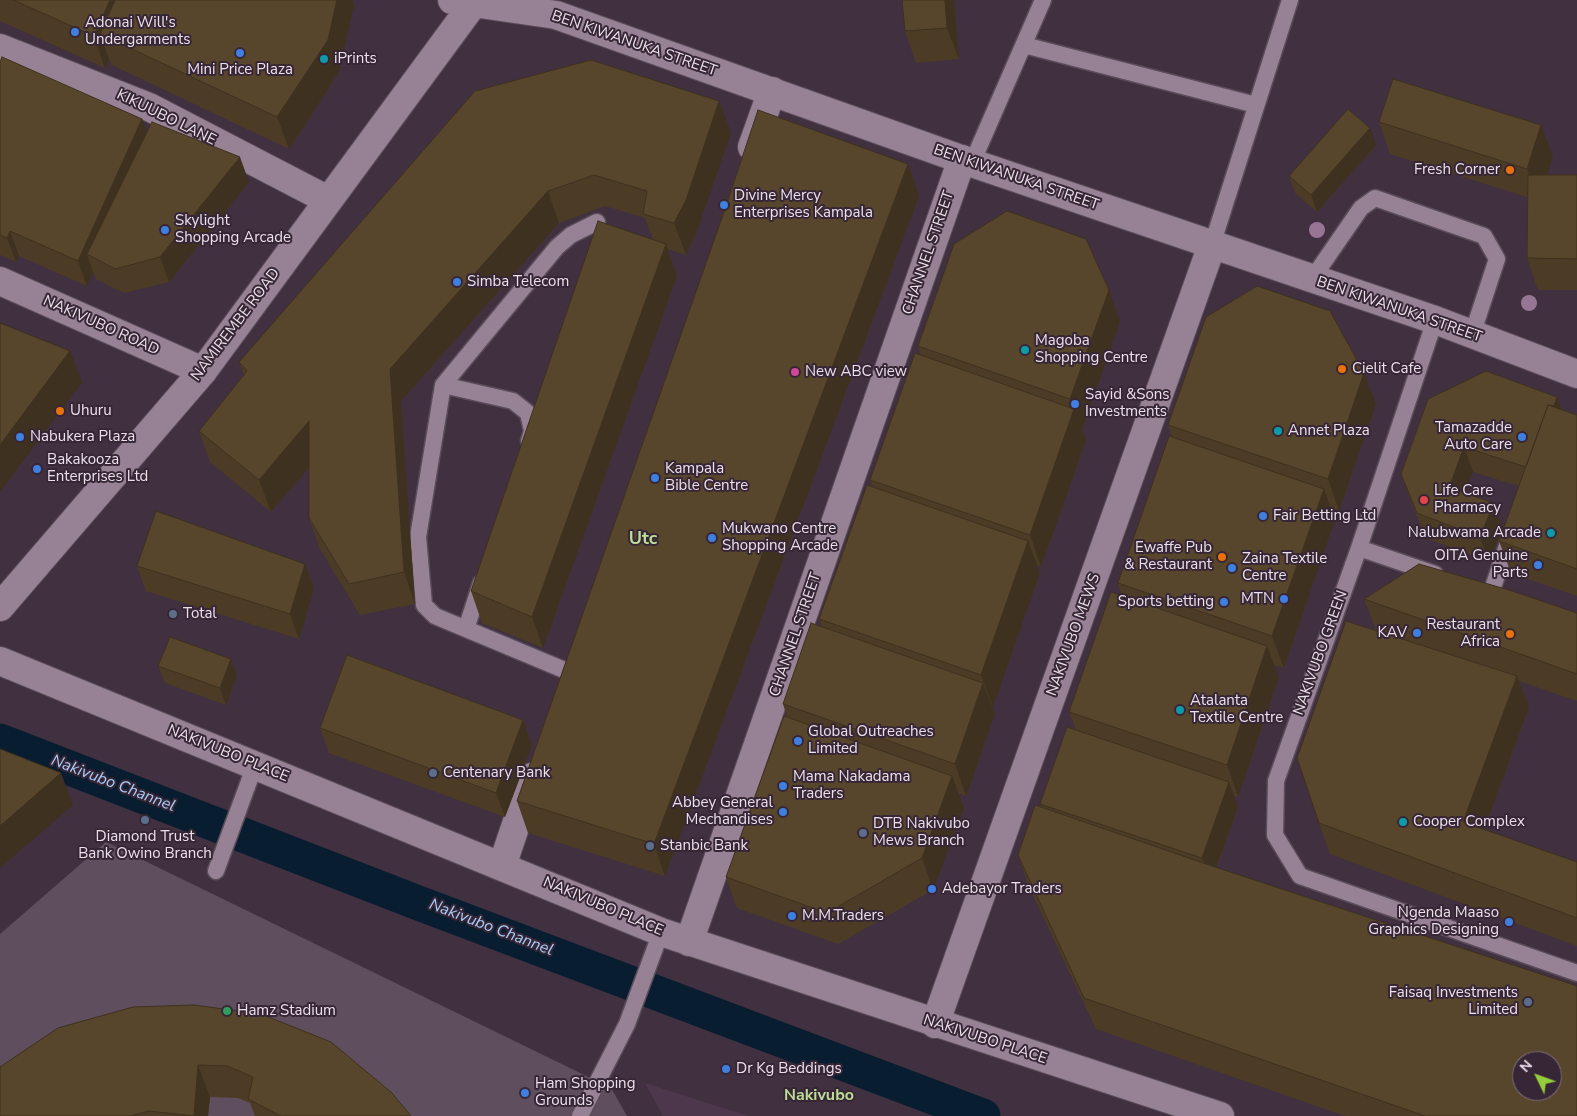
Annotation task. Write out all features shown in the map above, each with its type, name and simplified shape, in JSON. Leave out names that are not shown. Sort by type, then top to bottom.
[{"type":"main road","name":"BEN KIWANUKA STREET","points":[[466,1],[556,15],[967,161],[1435,320],[1577,374]]},
{"type":"main road","name":"NAMIREMBE ROAD","points":[[0,607],[203,371],[328,200],[466,1]]},
{"type":"main road","name":"KIKUUBO LANE","points":[[0,48],[149,107],[328,200]]},
{"type":"main road","points":[[745,166],[772,91]]},
{"type":"main road","name":"CHANNEL STREET","points":[[689,942],[967,161]]},
{"type":"main road","name":"NAKIVUBO MEWS","points":[[935,1024],[1212,245]]},
{"type":"main road","name":"NAKIVUBO ROAD","points":[[0,281],[203,371]]},
{"type":"main road","points":[[559,700],[579,644]]},
{"type":"main road","name":"NAKIVUBO PLACE","points":[[0,661],[661,932],[935,1024],[1220,1116]]},
{"type":"main road","points":[[502,866],[540,755]]},
{"type":"lane","points":[[967,161],[1024,45],[1043,0]]},
{"type":"lane","points":[[1212,245],[1289,0]]},
{"type":"lane","points":[[1024,45],[1256,105]]},
{"type":"lane","points":[[1312,279],[1361,208],[1375,198],[1402,207],[1484,236],[1497,258],[1472,335]]},
{"type":"lane","points":[[569,672],[435,616],[424,605],[418,537],[443,384],[557,247],[571,235],[597,222]]},
{"type":"lane","name":"NAKIVUBO GREEN","points":[[1435,320],[1359,548],[1276,781],[1275,836],[1300,876],[1577,973]]},
{"type":"lane","points":[[443,384],[513,401],[528,413],[532,431],[522,459]]},
{"type":"lane","points":[[1491,594],[1514,523]]},
{"type":"lane","points":[[1359,548],[1453,580]]},
{"type":"lane","points":[[466,629],[485,572]]},
{"type":"lane","points":[[1472,587],[1508,599]]},
{"type":"lane","points":[[216,871],[255,765]]},
{"type":"lane","points":[[580,1116],[627,1024],[661,932]]},
{"type":"shaded area","name":"Hamz Stadium","points":[[106,842],[611,1088],[627,1116],[0,1116],[0,934]]},
{"type":"shaded area","points":[[645,1083],[748,1116],[663,1116]]},
{"type":"building","points":[[13,0],[110,0],[94,36]]},
{"type":"building","points":[[115,0],[337,0],[328,40],[277,117],[100,34]]},
{"type":"building","points":[[902,0],[945,0],[947,28],[905,31]]},
{"type":"building","points":[[2,57],[142,119],[78,261],[10,231],[7,238],[0,235],[0,62]]},
{"type":"building","points":[[591,60],[719,101],[686,200],[674,223],[643,214],[647,191],[594,175],[548,191],[390,369],[404,572],[349,584],[309,518],[309,421],[259,480],[199,431],[247,371],[239,362],[475,91]]},
{"type":"building","points":[[1393,79],[1541,125],[1527,169],[1379,122]]},
{"type":"building","points":[[1348,109],[1370,128],[1311,195],[1289,176]]},
{"type":"building","name":"Mukwano Centre Shopping Arcade","points":[[758,110],[908,164],[654,844],[517,801]]},
{"type":"building","name":"Skylight Shopping Arcade","points":[[152,122],[240,157],[160,257],[115,269],[87,254]]},
{"type":"building","points":[[1528,175],[1577,175],[1577,259],[1527,258]]},
{"type":"building","name":"Magoba Shopping Centre","points":[[1007,211],[1086,239],[1109,290],[1070,399],[918,346],[954,244]]},
{"type":"building","points":[[598,221],[666,244],[532,617],[471,591]]},
{"type":"building","name":"Annet Plaza","points":[[1257,286],[1330,311],[1364,373],[1328,479],[1168,425],[1206,317]]},
{"type":"building","points":[[0,323],[70,351],[0,445]]},
{"type":"building","points":[[915,353],[1074,409],[1030,535],[870,480]]},
{"type":"building","points":[[1486,371],[1557,397],[1554,406],[1548,405],[1526,467],[1464,447],[1449,488],[1494,503],[1480,537],[1417,513],[1401,474],[1428,399]]},
{"type":"building","points":[[1548,405],[1577,415],[1577,569],[1499,541]]},
{"type":"building","name":"Zaina Textile Centre","points":[[1169,436],[1324,489],[1272,636],[1118,583]]},
{"type":"building","points":[[867,485],[1028,541],[981,675],[819,619]]},
{"type":"building","points":[[156,511],[305,564],[290,614],[137,566]]},
{"type":"building","points":[[1419,564],[1509,590],[1577,613],[1577,674],[1364,599]]},
{"type":"building","name":"Atalanta Textile Centre","points":[[1111,592],[1267,646],[1227,765],[1069,712]]},
{"type":"building","name":"Cooper Complex","points":[[1346,621],[1517,676],[1463,822],[1577,862],[1577,918],[1319,823],[1297,758]]},
{"type":"building","points":[[811,623],[983,683],[955,764],[783,704]]},
{"type":"building","points":[[170,637],[231,659],[220,688],[158,666]]},
{"type":"building","points":[[347,655],[523,720],[496,793],[320,728]]},
{"type":"building","points":[[784,716],[952,776],[922,858],[827,913],[726,877]]},
{"type":"building","points":[[1067,727],[1229,782],[1202,858],[1040,804]]},
{"type":"building","points":[[0,749],[61,773],[0,826]]},
{"type":"building","points":[[1035,805],[1212,866],[1577,986],[1577,1116],[1425,1116],[1084,998],[1018,855]]},
{"type":"building","points":[[194,1005],[261,1014],[331,1042],[392,1093],[411,1116],[281,1116],[248,1099],[253,1077],[227,1066],[198,1065],[194,1116],[149,1111],[130,1116],[0,1116],[0,1067],[58,1028],[133,1007]]},
{"type":"waterway","name":"Nakivubo Channel","points":[[0,741],[421,904],[983,1116]]},
{"type":"place","name":"Adonai Will's Undergarments","points":[[75,32]]},
{"type":"place","name":"Mini Price Plaza","points":[[240,53]]},
{"type":"place","name":"iPrints","points":[[324,59]]},
{"type":"place","name":"Fresh Corner","points":[[1510,170]]},
{"type":"place","name":"Divine Mercy Enterprises Kampala","points":[[724,205]]},
{"type":"place","name":"Skylight Shopping Arcade","points":[[165,230]]},
{"type":"place","name":"Simba Telecom","points":[[457,282]]},
{"type":"place","name":"Magoba Shopping Centre","points":[[1025,350]]},
{"type":"place","name":"Cielit Cafe","points":[[1342,369]]},
{"type":"place","name":"New ABC view","points":[[795,372]]},
{"type":"place","name":"Sayid &Sons Investments","points":[[1075,404]]},
{"type":"place","name":"Uhuru","points":[[60,411]]},
{"type":"place","name":"Annet Plaza","points":[[1278,431]]},
{"type":"place","name":"Nabukera Plaza","points":[[20,437]]},
{"type":"place","name":"Tamazadde Auto Care","points":[[1522,437]]},
{"type":"place","name":"Bakakooza Enterprises Ltd","points":[[37,469]]},
{"type":"place","name":"Kampala Bible Centre","points":[[655,478]]},
{"type":"place","name":"Life Care Pharmacy","points":[[1424,500]]},
{"type":"place","name":"Fair Betting Ltd","points":[[1263,516]]},
{"type":"place","name":"Nalubwama Arcade","points":[[1551,533]]},
{"type":"place","name":"Mukwano Centre Shopping Arcade","points":[[712,538]]},
{"type":"place","name":"Ewaffe Pub & Restaurant","points":[[1222,557]]},
{"type":"place","name":"OITA Genuine Parts","points":[[1538,565]]},
{"type":"place","name":"Zaina Textile Centre","points":[[1232,568]]},
{"type":"place","name":"MTN","points":[[1284,599]]},
{"type":"place","name":"Sports betting","points":[[1224,602]]},
{"type":"place","name":"Total","points":[[173,614]]},
{"type":"place","name":"KAV","points":[[1417,633]]},
{"type":"place","name":"Restaurant Africa","points":[[1510,634]]},
{"type":"place","name":"Atalanta Textile Centre","points":[[1180,710]]},
{"type":"place","name":"Global Outreaches Limited","points":[[798,741]]},
{"type":"place","name":"Centenary Bank","points":[[433,773]]},
{"type":"place","name":"Mama Nakadama Traders","points":[[783,786]]},
{"type":"place","name":"Abbey General Mechandises","points":[[783,812]]},
{"type":"place","name":"Diamond Trust Bank Owino Branch","points":[[145,820]]},
{"type":"place","name":"Cooper Complex","points":[[1403,822]]},
{"type":"place","name":"DTB Nakivubo Mews Branch","points":[[863,833]]},
{"type":"place","name":"Stanbic Bank","points":[[650,846]]},
{"type":"place","name":"Adebayor Traders","points":[[932,889]]},
{"type":"place","name":"M.M.Traders","points":[[792,916]]},
{"type":"place","name":"Ngenda Maaso Graphics Designing","points":[[1509,922]]},
{"type":"place","name":"Faisaq Investments Limited","points":[[1528,1002]]},
{"type":"place","name":"Hamz Stadium","points":[[227,1011]]},
{"type":"place","name":"Dr Kg Beddings","points":[[726,1069]]},
{"type":"place","name":"Ham Shopping Grounds","points":[[525,1093]]},
{"type":"district","name":"Utc","points":[[643,540]]},
{"type":"district","name":"Nakivubo","points":[[819,1096]]}]
